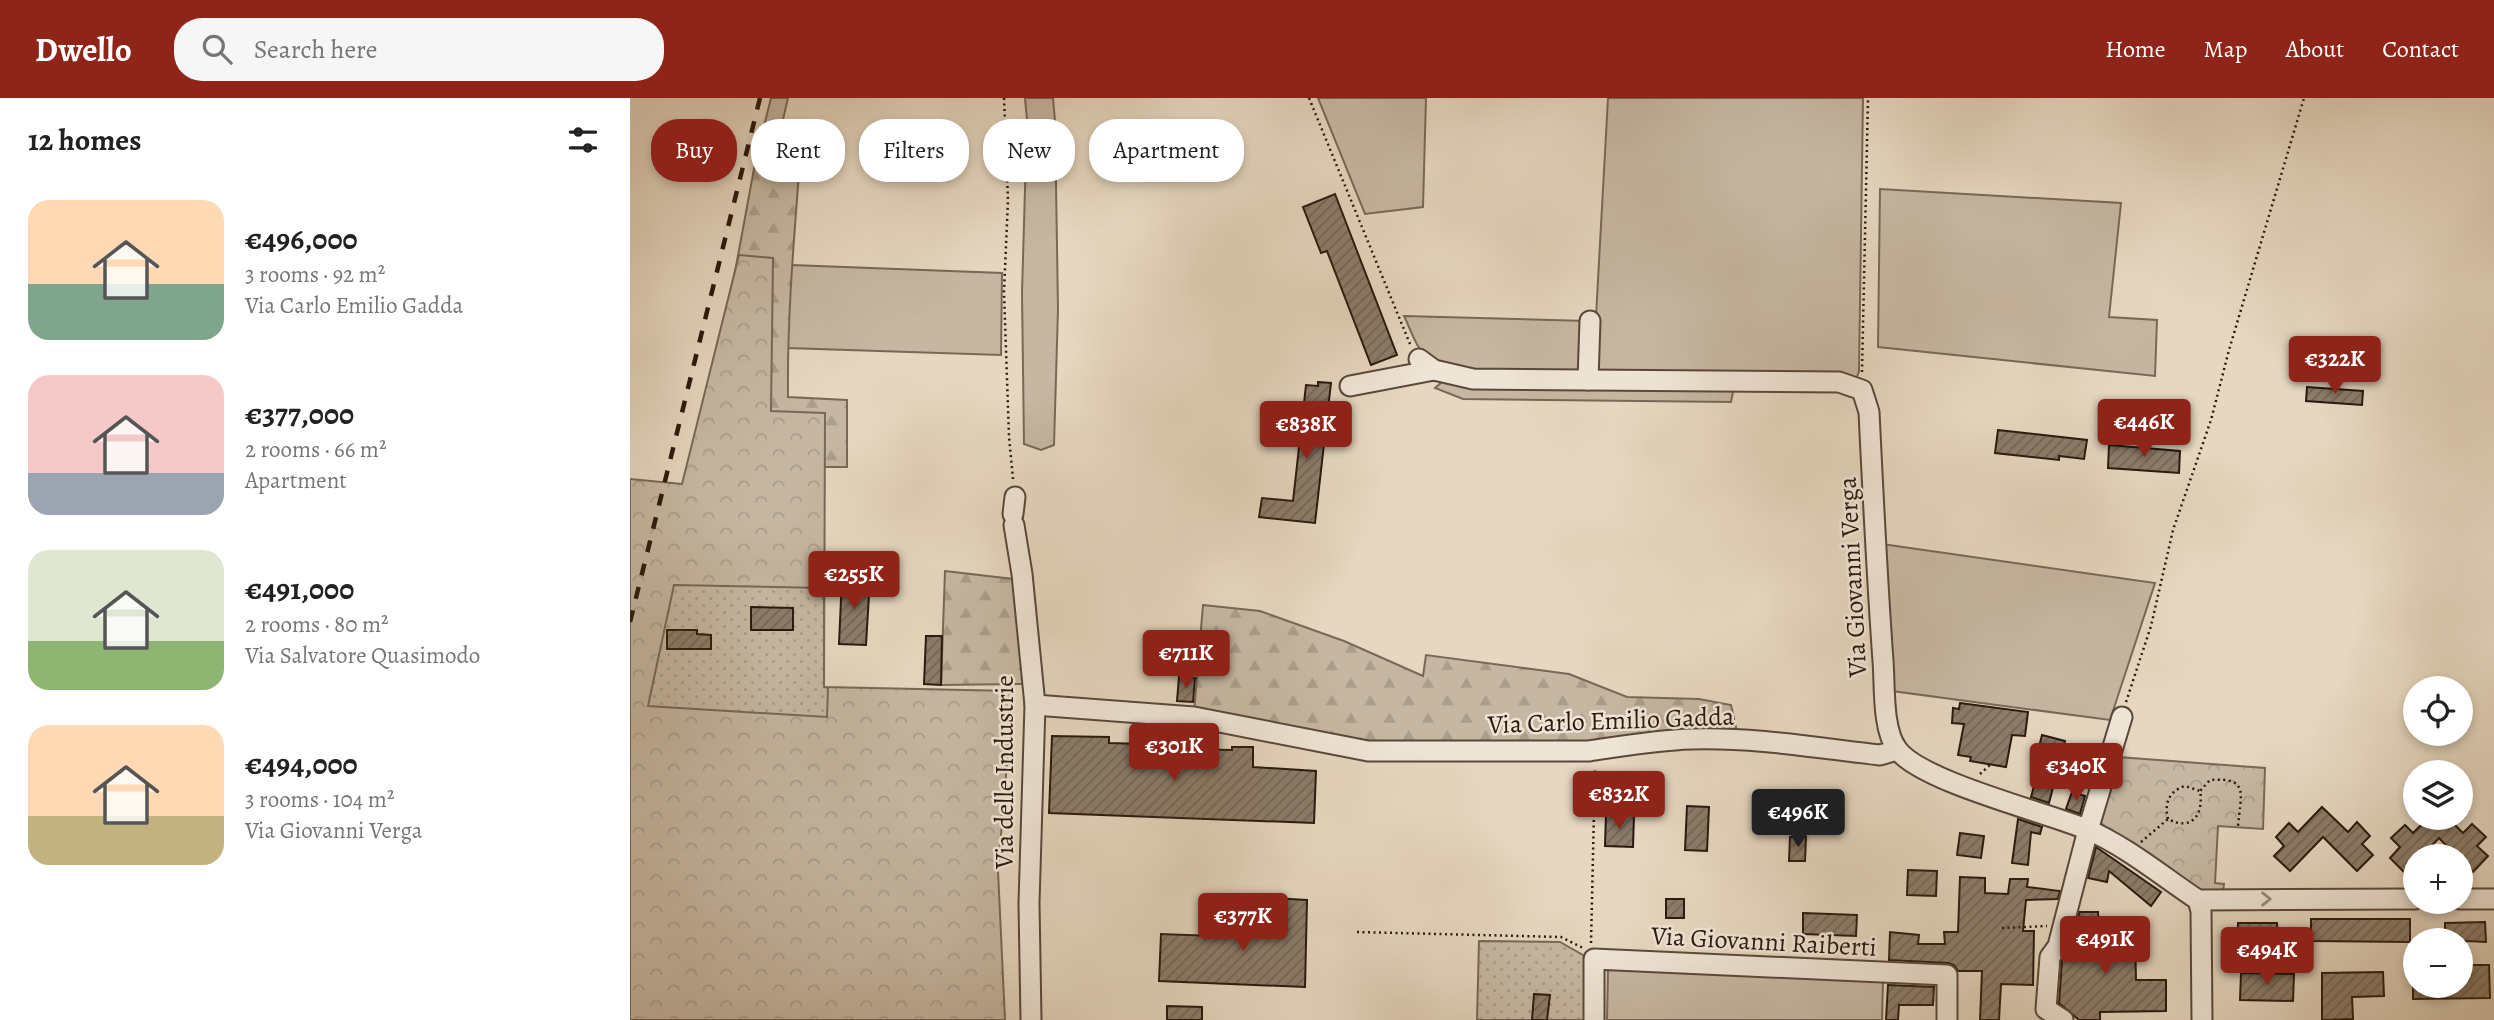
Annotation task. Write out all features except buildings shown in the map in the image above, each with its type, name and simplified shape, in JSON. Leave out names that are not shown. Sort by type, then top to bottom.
[{"type":"street","points":[[1588,380],[1590,321]]},
{"type":"street","points":[[1350,386],[1426,365],[1473,379],[1839,382],[1862,390]]},
{"type":"street","name":"Via Giovanni Verga","points":[[1862,390],[1869,412],[1876,575],[1887,721],[1897,750]]},
{"type":"street","name":"Via delle Industrie","points":[[1016,517],[1035,705],[1029,903],[1031,1020]]},
{"type":"street","name":"Via Carlo Emilio Gadda","points":[[1035,705],[1194,717],[1368,751],[1596,750],[1619,745],[1690,739],[1740,740],[1880,755],[1897,750]]},
{"type":"street","points":[[2063,1020],[2046,1009],[2050,957],[2058,946],[2064,927],[2088,830],[2122,717]]},
{"type":"street","points":[[1897,750],[1906,759],[1936,775],[2088,830],[2198,900],[2403,899]]},
{"type":"street","points":[[2473,899],[2494,899]]},
{"type":"street","points":[[2198,900],[2201,911],[2202,1020]]},
{"type":"street","points":[[1593,956],[1594,1020]]},
{"type":"street","name":"Via Giovanni Raiberti","points":[[1593,956],[1947,975],[1947,1020]]},
{"type":"path","points":[[1004,98],[1009,200],[1004,292],[1009,438],[1016,517]]},
{"type":"path","points":[[1309,98],[1401,324],[1426,365]]},
{"type":"path","points":[[1862,390],[1868,98]]},
{"type":"path","points":[[2122,717],[2151,626],[2173,530],[2211,420],[2228,350],[2304,98]]},
{"type":"path","points":[[1357,932],[1561,937],[1593,956],[1596,750]]},
{"type":"path","points":[[2168,819],[2180,824],[2195,819],[2201,808],[2200,791],[2210,780],[2227,779],[2237,783],[2241,789],[2238,827]]},
{"type":"path","points":[[2168,819],[2166,805],[2173,792],[2185,786],[2200,791]]},
{"type":"path","points":[[2128,853],[2168,819]]},
{"type":"path","points":[[2002,928],[2035,925],[2064,927]]},
{"type":"green space","points":[[771,98],[788,98],[783,119],[766,119]]},
{"type":"green space","points":[[1025,98],[1053,98],[1055,119],[1027,119]]},
{"type":"green space","points":[[1318,98],[1426,98],[1423,207],[1365,214]]},
{"type":"green space","points":[[1608,98],[1863,98],[1857,377],[1593,371]]},
{"type":"green space","points":[[752,182],[798,182],[790,308],[788,397],[847,400],[847,467],[825,467],[672,531],[735,272]]},
{"type":"green space","points":[[1025,182],[1056,182],[1058,309],[1054,445],[1041,450],[1024,444],[1022,293]]},
{"type":"green space","points":[[1880,189],[2121,203],[2109,317],[2157,320],[2155,376],[1878,347]]},
{"type":"green space","points":[[739,255],[773,258],[771,411],[825,413],[824,687],[1013,691],[998,871],[1005,1020],[630,1020],[630,479],[682,484]]},
{"type":"green space","points":[[791,265],[1002,273],[1001,355],[787,348]]},
{"type":"green space","points":[[1404,316],[1586,321],[1584,370],[1475,370],[1435,362],[1421,351]]},
{"type":"green space","points":[[1442,382],[1734,387],[1731,402],[1463,399],[1435,388]]},
{"type":"green space","points":[[1882,544],[2155,583],[2110,720],[1892,691]]},
{"type":"green space","points":[[945,571],[1013,579],[1024,684],[941,685]]},
{"type":"green space","points":[[674,585],[824,588],[824,687],[828,688],[827,717],[648,706]]},
{"type":"green space","points":[[1203,605],[1260,611],[1344,641],[1423,676],[1426,655],[1569,674],[1627,697],[1699,699],[1731,705],[1737,732],[1591,745],[1363,745],[1194,713]]},
{"type":"green space","points":[[2118,757],[2265,768],[2263,829],[2218,826],[2215,883],[2224,884],[2223,891],[2200,890],[2179,882],[2098,821]]},
{"type":"green space","points":[[1479,941],[1560,942],[1597,963],[1595,1020],[1477,1020]]},
{"type":"green space","points":[[1615,967],[1883,981],[1882,1020],[1607,1020],[1608,971]]},
{"type":"railway","points":[[630,622],[760,98]]}]
